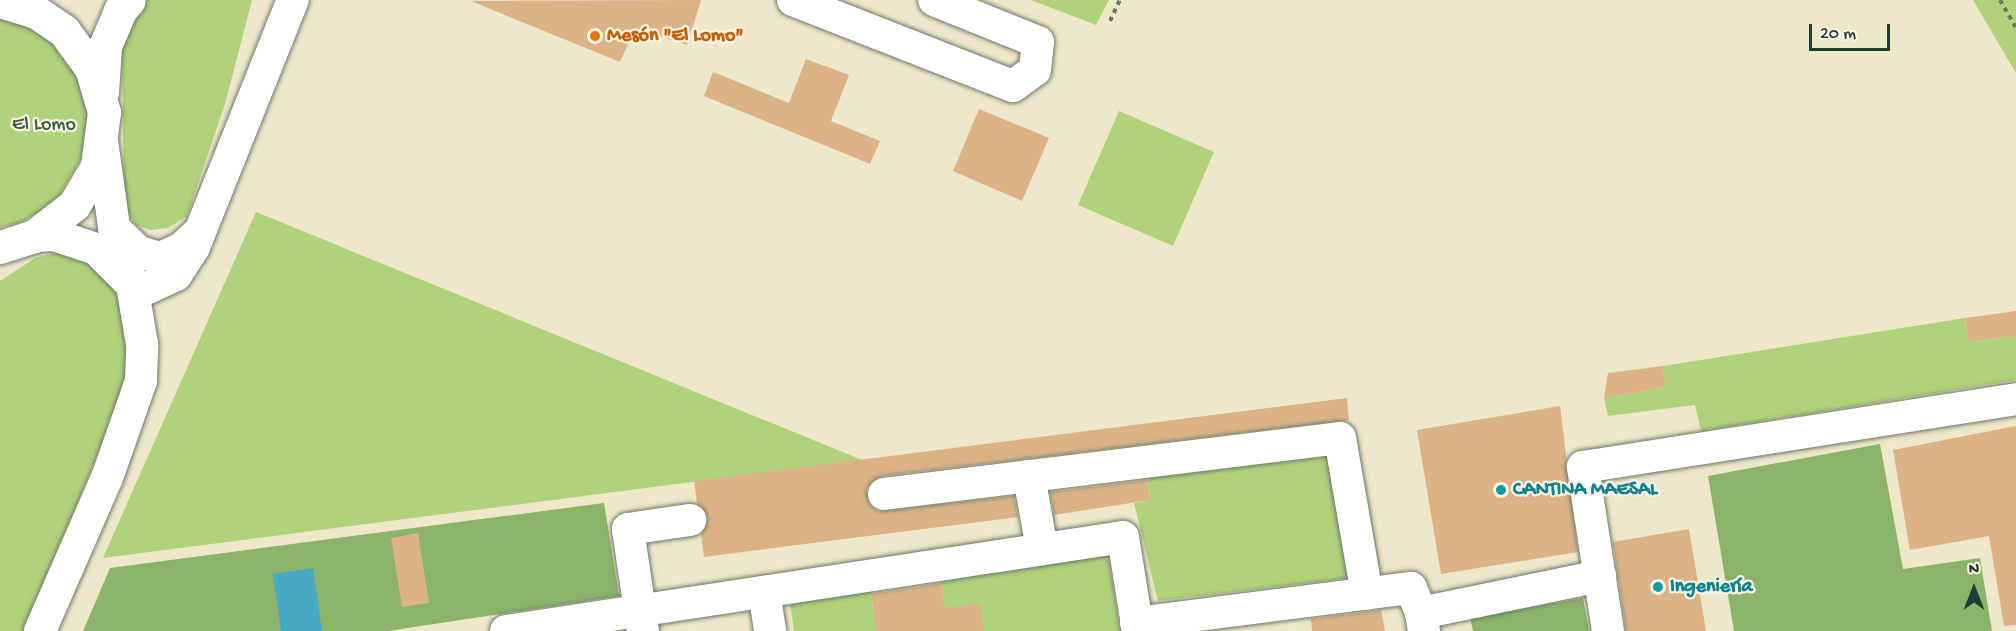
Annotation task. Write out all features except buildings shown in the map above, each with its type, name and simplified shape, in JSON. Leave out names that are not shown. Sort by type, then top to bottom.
[{"type":"main road","points":[[1,1],[36,0]]},
{"type":"main road","points":[[11,246],[74,205],[97,166],[103,126],[105,46],[120,10],[129,0]]},
{"type":"main road","points":[[1,1],[36,12],[79,47],[94,77],[103,126]]},
{"type":"street","points":[[11,246],[54,235],[96,249],[132,285],[148,288],[176,275],[201,230],[293,0]]},
{"type":"street","points":[[793,0],[1013,86],[1035,70],[1038,42],[934,0]]},
{"type":"street","points":[[40,631],[107,478],[141,381],[142,344],[132,285],[114,227],[103,126]]},
{"type":"street","points":[[114,227],[139,252],[160,258],[182,248],[201,230]]},
{"type":"street","points":[[1608,631],[1583,467],[2016,399]]},
{"type":"street","points":[[884,494],[1340,438],[1367,594]]},
{"type":"street","points":[[1029,476],[1042,549]]},
{"type":"street","points":[[641,622],[628,529],[690,520]]},
{"type":"street","points":[[510,631],[641,622],[764,592],[1123,537],[1137,627],[1222,622],[1367,594],[1411,588],[1423,622],[1600,576]]},
{"type":"street","points":[[764,592],[770,631]]},
{"type":"path","points":[[1110,21],[1120,0]]},
{"type":"path","points":[[2000,0],[2016,28]]},
{"type":"green space","points":[[146,0],[252,0],[225,104],[187,216],[168,228],[151,230],[136,225],[124,207],[122,51],[138,10]]},
{"type":"green space","points":[[1031,0],[1109,0],[1096,25]]},
{"type":"green space","points":[[1973,0],[2016,0],[2016,73]]},
{"type":"green space","name":"El Lomo","points":[[0,17],[38,31],[59,48],[73,68],[84,94],[88,116],[82,156],[60,194],[42,210],[19,223],[0,227]]},
{"type":"green space","points":[[1119,111],[1214,152],[1173,246],[1078,205]]},
{"type":"green space","points":[[256,212],[862,460],[103,558]]},
{"type":"green space","points":[[58,252],[79,252],[116,287],[127,326],[129,355],[123,390],[33,614],[23,631],[0,631],[0,281],[35,258]]},
{"type":"green space","points":[[1965,318],[1968,342],[2016,336],[2016,380],[1701,431],[1695,405],[1608,416],[1604,398],[1666,387],[1663,366]]},
{"type":"green space","points":[[1880,444],[1903,569],[1980,558],[1992,631],[1734,631],[1708,476]]},
{"type":"green space","points":[[1327,456],[1348,578],[1158,601],[1134,503],[1150,500],[1147,478]]},
{"type":"green space","points":[[604,503],[619,596],[388,631],[83,631],[110,568]]},
{"type":"green space","points":[[1108,553],[1120,631],[794,631],[790,604],[871,591],[873,611],[944,602],[941,582]]},
{"type":"green space","points":[[1583,598],[1589,631],[1473,631],[1470,618]]},
{"type":"water","points":[[313,568],[322,631],[281,631],[273,574]]},
{"type":"place","name":"Mesón \"El Lomo\"","points":[[595,36]]},
{"type":"place","name":"CANTINA MAESAL","points":[[1501,490]]},
{"type":"place","name":"Ingeniería","points":[[1658,587]]}]
